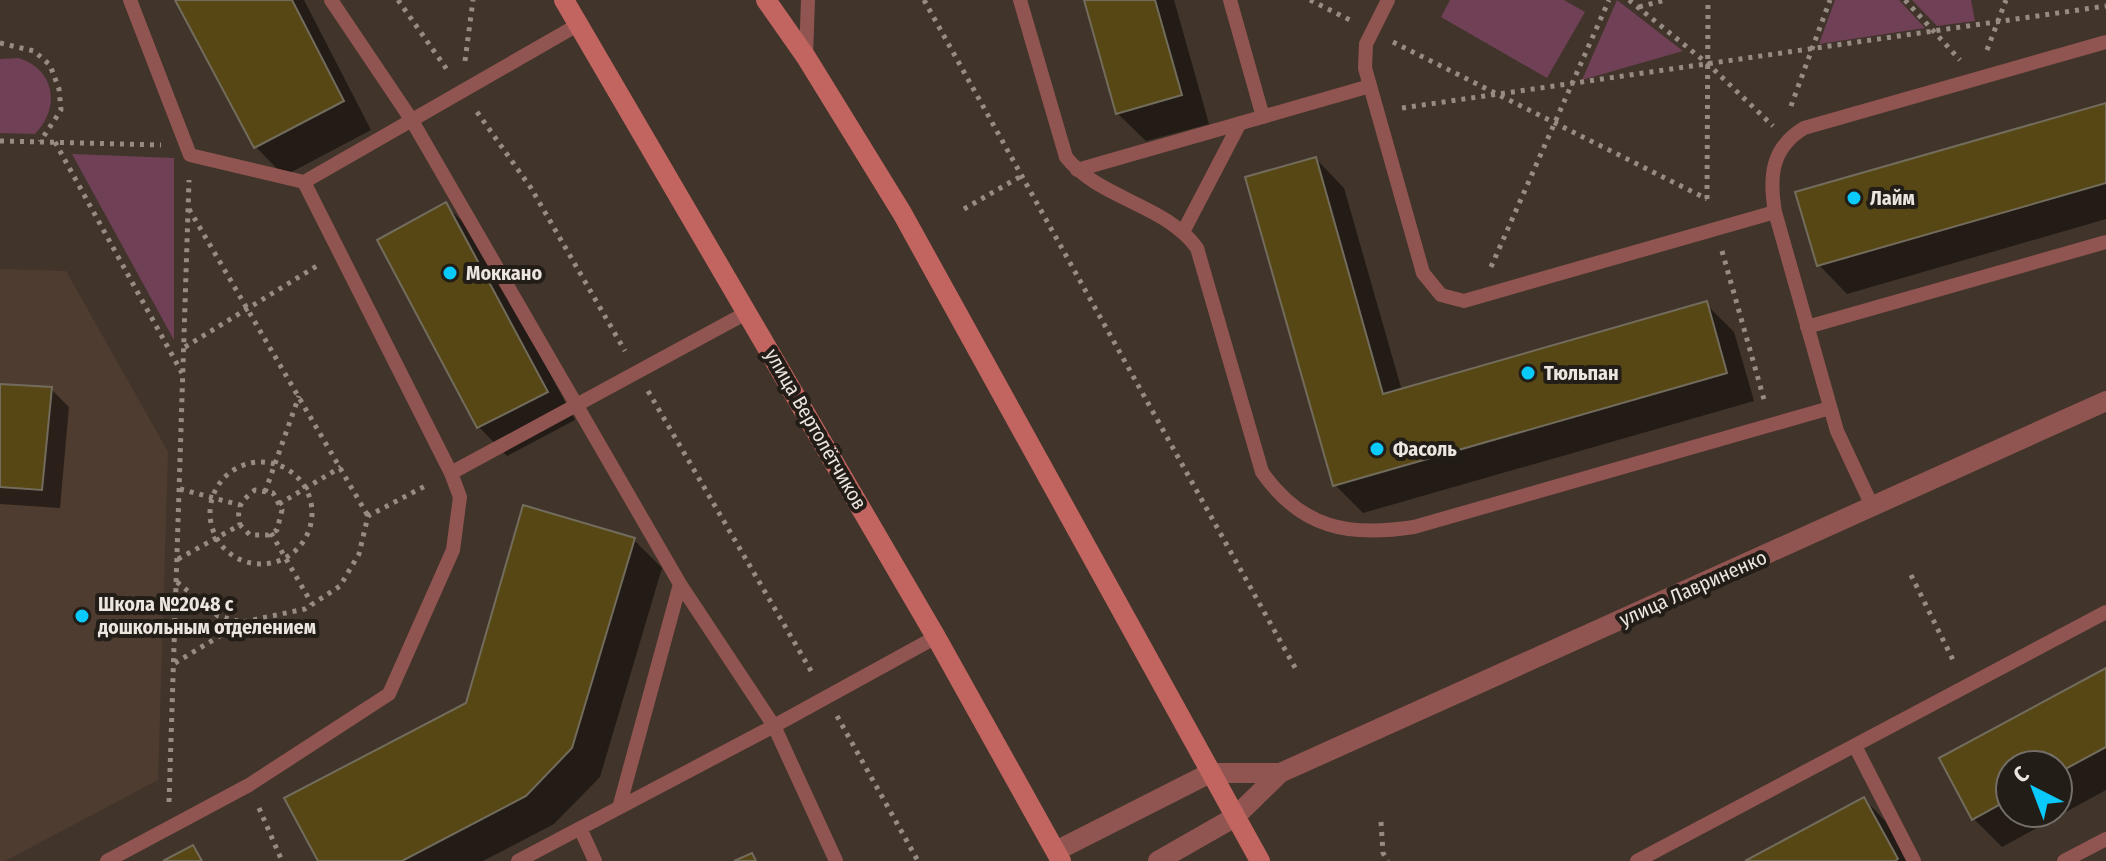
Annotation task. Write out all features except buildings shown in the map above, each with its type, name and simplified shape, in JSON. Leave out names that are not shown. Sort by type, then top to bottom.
[{"type":"main road","name":"улица Вертолётчиков","points":[[564,0],[581,23],[936,637],[1058,856]]},
{"type":"main road","points":[[766,0],[806,57],[902,213],[1260,861]]},
{"type":"street","name":"улица Лавриненко","points":[[1158,861],[1235,817],[1280,773],[2106,401]]},
{"type":"street","name":"улица Лавриненко","points":[[1210,773],[1280,773]]},
{"type":"street","points":[[1058,856],[1210,773]]},
{"type":"lane","points":[[130,0],[188,150],[304,182],[581,23]]},
{"type":"lane","points":[[331,0],[411,119],[680,584],[774,726],[836,861]]},
{"type":"lane","points":[[806,57],[808,0]]},
{"type":"lane","points":[[1020,0],[1062,148],[1077,170],[1183,232],[1202,260],[1262,472],[1294,507],[1323,524],[1346,531],[1375,533],[1414,527],[1830,408]]},
{"type":"lane","points":[[1230,0],[1263,117]]},
{"type":"lane","points":[[1388,0],[1371,30],[1364,57],[1370,86],[1427,281],[1450,299],[1464,301],[1775,212]]},
{"type":"lane","points":[[1873,508],[1837,431],[1775,212],[1772,171],[1784,137],[1804,128],[1976,77],[2106,42]]},
{"type":"lane","points":[[1077,170],[1370,86]]},
{"type":"lane","points":[[1183,232],[1240,123]]},
{"type":"lane","points":[[107,861],[249,785],[389,694],[453,550],[460,497],[451,473],[304,182]]},
{"type":"lane","points":[[1807,327],[2106,242]]},
{"type":"lane","points":[[451,473],[748,312]]},
{"type":"lane","points":[[619,808],[680,584]]},
{"type":"lane","points":[[1637,861],[2106,612]]},
{"type":"lane","points":[[518,861],[936,637]]},
{"type":"lane","points":[[1855,746],[1914,861]]},
{"type":"lane","points":[[580,828],[595,861]]},
{"type":"lane","points":[[2064,861],[2106,839]]},
{"type":"path","points":[[398,0],[531,188],[918,861]]},
{"type":"path","points":[[462,90],[473,0]]},
{"type":"path","points":[[924,0],[1298,673]]},
{"type":"path","points":[[1310,0],[1707,199]]},
{"type":"path","points":[[1478,297],[1609,0]]},
{"type":"path","points":[[1629,0],[1708,64],[1784,137],[1830,0]]},
{"type":"path","points":[[1638,7],[1665,0]]},
{"type":"path","points":[[1905,0],[1976,77],[2006,0]]},
{"type":"path","points":[[1377,112],[2106,6]]},
{"type":"path","points":[[2,46],[34,51],[50,65],[59,89],[61,110],[40,142]]},
{"type":"path","points":[[0,141],[188,150],[169,829]]},
{"type":"path","points":[[55,142],[183,376]]},
{"type":"path","points":[[964,209],[1023,175]]},
{"type":"path","points":[[176,581],[218,616],[243,622],[273,618],[312,604],[340,586],[359,554],[368,516],[188,209]]},
{"type":"path","points":[[184,347],[340,251]]},
{"type":"path","points":[[265,492],[299,396]]},
{"type":"path","points":[[261,459],[275,464],[292,471],[306,488],[312,503],[312,520],[297,549],[286,558],[267,566],[248,564],[229,555],[214,539],[209,523],[212,498],[227,474],[241,465],[261,459]]},
{"type":"path","points":[[279,504],[341,467]]},
{"type":"path","points":[[368,516],[451,473]]},
{"type":"path","points":[[180,489],[240,505]]},
{"type":"path","points":[[255,490],[273,493],[279,504],[282,510],[277,530],[250,535],[240,525],[240,505],[255,490]]},
{"type":"path","points":[[177,560],[240,525]]},
{"type":"path","points":[[271,533],[312,604]]},
{"type":"path","points":[[1911,575],[1967,686]]},
{"type":"path","points":[[174,663],[243,622]]},
{"type":"path","points":[[249,785],[282,861]]},
{"type":"path","points":[[1381,822],[1383,853],[1388,861]]},
{"type":"shaded area","points":[[1450,0],[1564,0],[1585,12],[1547,78],[1441,17]]},
{"type":"shaded area","points":[[1617,0],[1683,51],[1582,80]]},
{"type":"shaded area","points":[[1835,0],[1899,0],[1925,28],[1819,44]]},
{"type":"shaded area","points":[[1912,0],[1971,0],[1975,21],[1937,26]]},
{"type":"shaded area","points":[[18,58],[40,71],[50,90],[49,112],[35,134],[0,133],[0,59]]},
{"type":"shaded area","points":[[72,154],[174,158],[174,340]]},
{"type":"shaded area","name":"Школа №2048 с дошкольным отделением","points":[[0,269],[66,271],[168,452],[158,780],[5,861],[0,861]]},
{"type":"place","name":"Лайм","points":[[1854,198]]},
{"type":"place","name":"Моккано","points":[[450,273]]},
{"type":"place","name":"Тюльпан","points":[[1528,373]]},
{"type":"place","name":"Фасоль","points":[[1377,449]]},
{"type":"place","name":"Школа №2048 с дошкольным отделением","points":[[82,616]]}]
